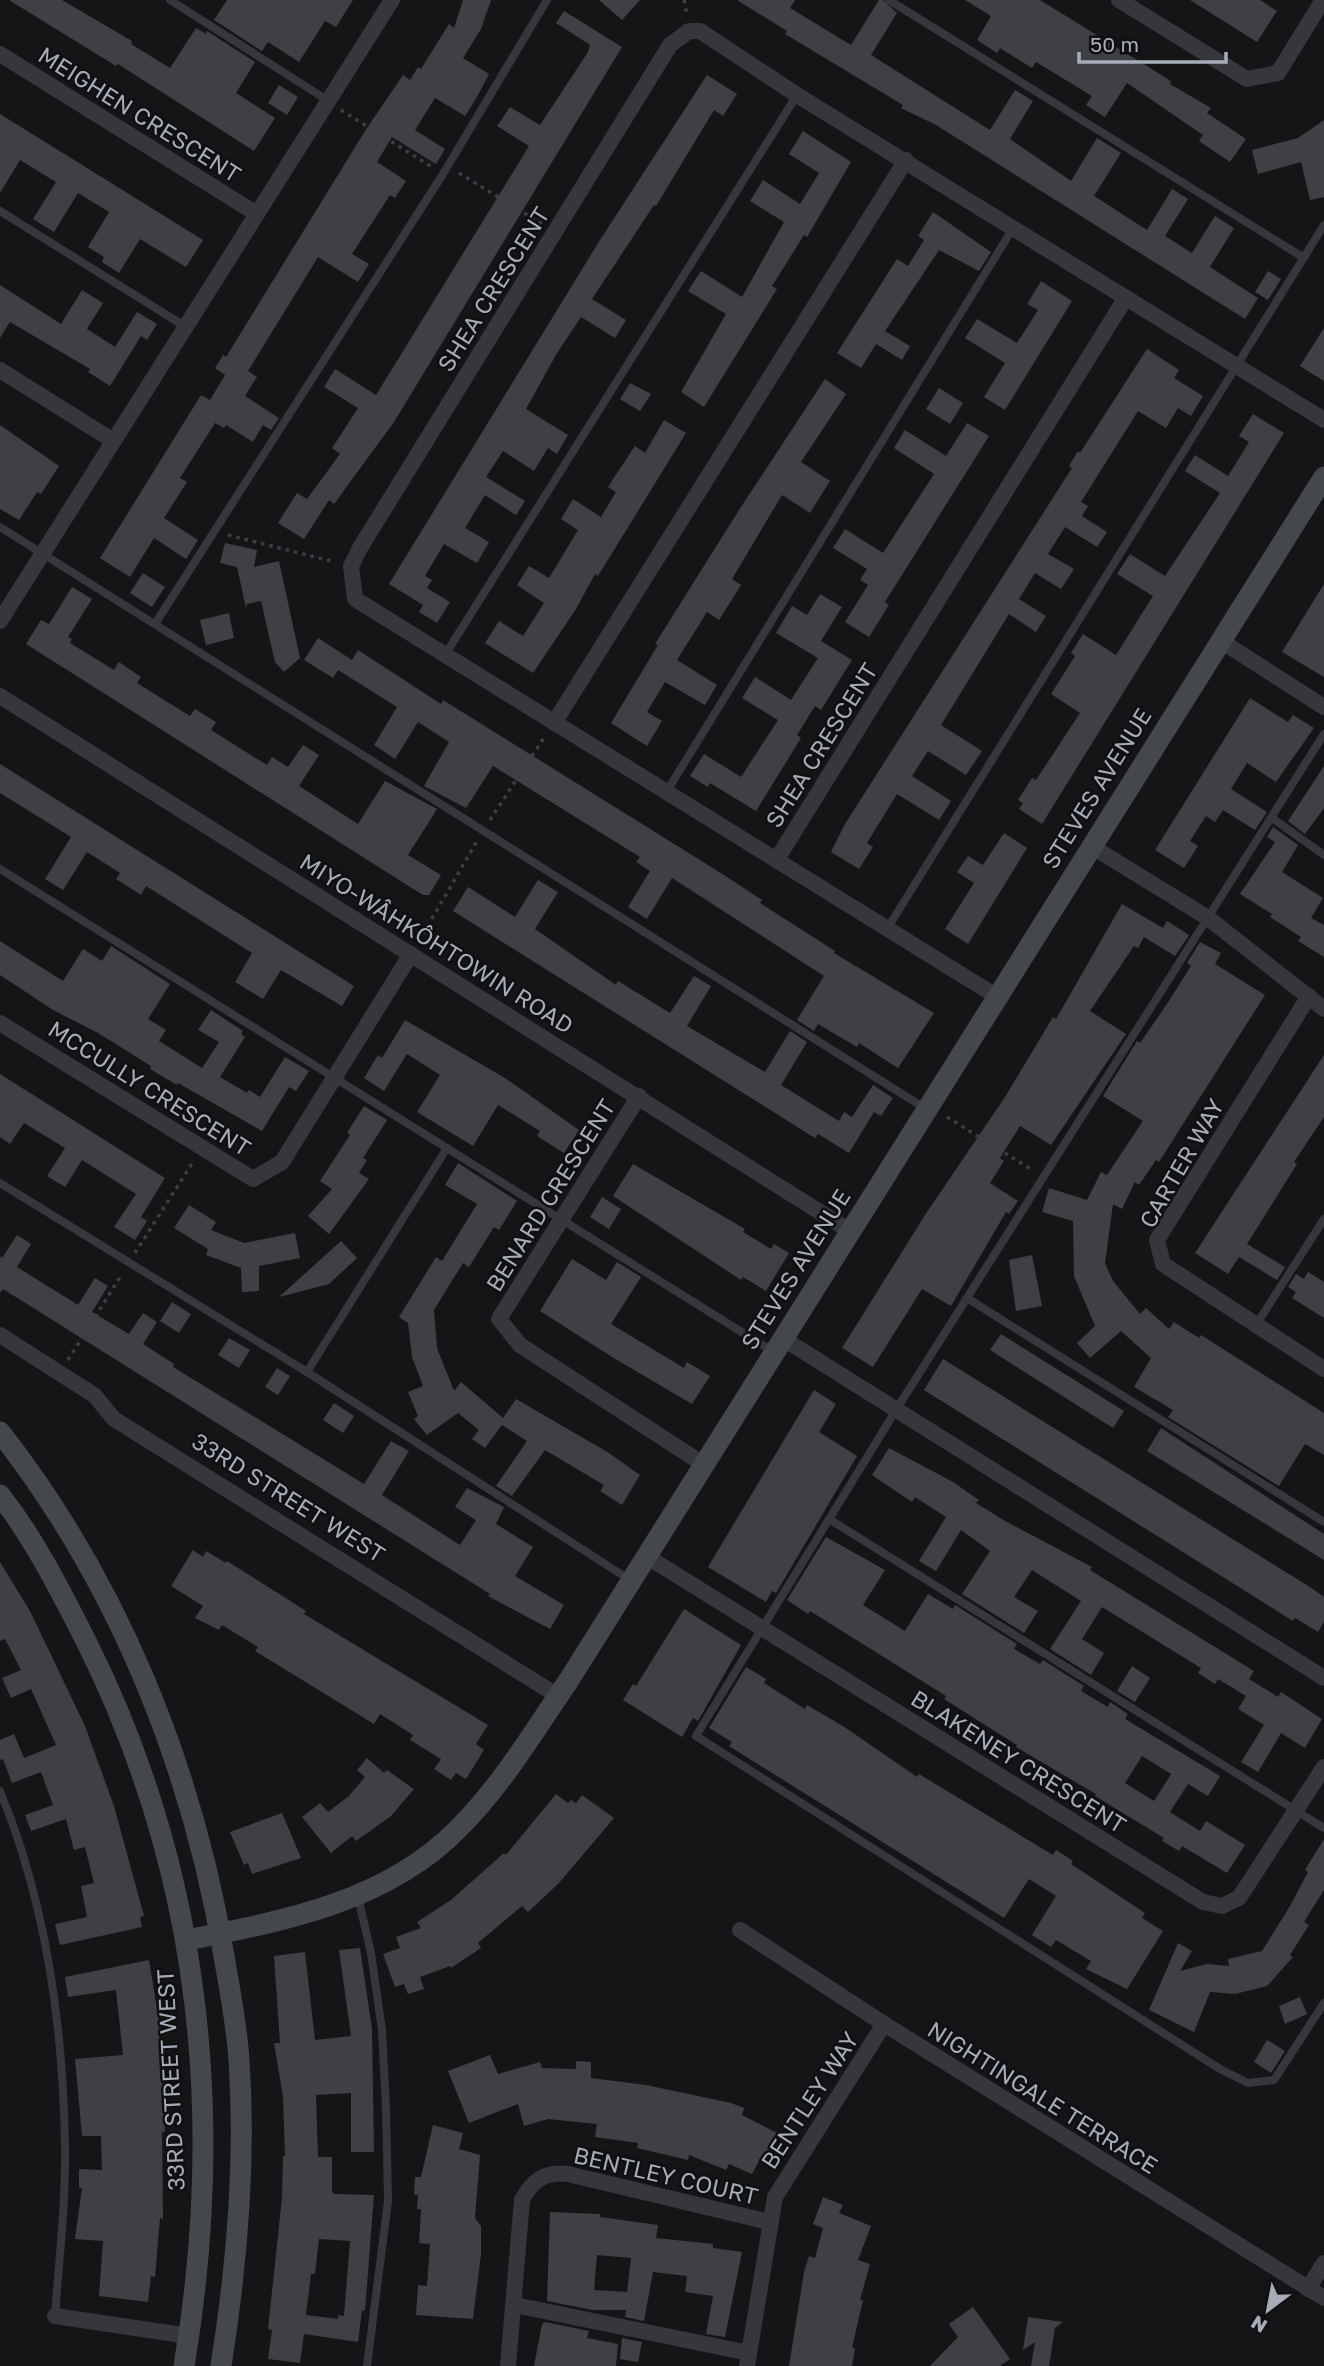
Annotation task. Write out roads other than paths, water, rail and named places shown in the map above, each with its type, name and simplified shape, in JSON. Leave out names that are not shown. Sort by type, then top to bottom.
[{"type":"street","points":[[0,621],[392,0]]},
{"type":"street","points":[[1119,0],[1247,79],[1278,73],[1323,0]]},
{"type":"street","name":"SHEA CRESCENT","points":[[996,996],[355,599],[351,566],[670,45],[689,31],[700,31],[1125,299],[1324,420]]},
{"type":"street","name":"MEIGHEN CRESCENT","points":[[0,54],[257,214]]},
{"type":"street","points":[[554,723],[906,160]]},
{"type":"street","name":"SHEA CRESCENT","points":[[777,859],[1125,299]]},
{"type":"street","points":[[0,370],[112,440]]},
{"type":"street","name":"STEVES AVENUE","points":[[187,1940],[287,1920],[358,1896],[412,1866],[457,1830],[511,1768],[1324,477]]},
{"type":"street","points":[[1221,641],[1324,707]]},
{"type":"street","name":"MIYO-WÂHKÔHTOWIN ROAD","points":[[0,696],[850,1231]]},
{"type":"street","points":[[1091,846],[1208,918],[1324,1009]]},
{"type":"street","name":"MCCULLY CRESCENT","points":[[0,1023],[253,1179],[282,1162],[411,954]]},
{"type":"street","name":"CARTER WAY","points":[[1309,996],[1157,1240],[1163,1264],[1324,1369]]},
{"type":"street","name":"BENARD CRESCENT","points":[[639,1096],[499,1319],[520,1345],[703,1464]]},
{"type":"street","name":"33RD STREET WEST","points":[[0,1335],[94,1395],[114,1419],[558,1696]]},
{"type":"street","points":[[778,1345],[896,1410],[1324,1678]]},
{"type":"street","points":[[0,1432],[75,1542],[118,1619],[181,1775],[204,1856],[220,1933],[239,2059],[241,2168],[237,2248],[221,2366]]},
{"type":"street","name":"33RD STREET WEST","points":[[0,1495],[53,1575],[99,1667],[161,1826],[187,1940],[198,2025],[204,2166],[202,2224],[184,2366]]},
{"type":"street","name":"BLAKENEY CRESCENT","points":[[646,1556],[1203,1902],[1222,1906],[1239,1898],[1294,1809],[1324,1767]]},
{"type":"street","name":"NIGHTINGALE TERRACE","points":[[740,1930],[884,2024],[1324,2298]]},
{"type":"street","name":"BENTLEY WAY","points":[[748,2360],[769,2222],[778,2190],[884,2024]]},
{"type":"street","name":"BENTLEY COURT","points":[[508,2366],[522,2200],[530,2183],[544,2176],[568,2174],[769,2222]]},
{"type":"street","points":[[1308,2289],[1324,2263]]},
{"type":"street","points":[[515,2305],[748,2360]]},
{"type":"street","points":[[55,2316],[189,2336]]},
{"type":"lane","points":[[170,0],[327,100]]},
{"type":"lane","points":[[155,624],[445,170],[547,0]]},
{"type":"lane","points":[[890,0],[1304,258]]},
{"type":"lane","points":[[445,656],[797,94]]},
{"type":"lane","points":[[0,211],[186,327]]},
{"type":"lane","points":[[887,929],[1324,225]]},
{"type":"lane","points":[[667,791],[1013,228]]},
{"type":"lane","points":[[0,527],[926,1109]]},
{"type":"lane","points":[[1324,734],[896,1410],[696,1736],[1220,2069],[1248,2083],[1274,2080],[1324,2003]]},
{"type":"lane","points":[[1272,818],[1324,855]]},
{"type":"lane","points":[[0,869],[561,1219],[778,1345]]},
{"type":"lane","points":[[307,1372],[447,1148]]},
{"type":"lane","points":[[0,1183],[307,1372],[631,1580]]},
{"type":"lane","points":[[1256,1325],[1324,1219]]},
{"type":"lane","points":[[967,1298],[1324,1522]]},
{"type":"lane","points":[[829,1518],[1324,1828]]},
{"type":"lane","points":[[0,1791],[14,1825],[52,1968],[65,2146],[55,2316]]},
{"type":"lane","points":[[358,1896],[371,1953],[382,2031],[387,2134],[388,2201],[367,2366]]}]
